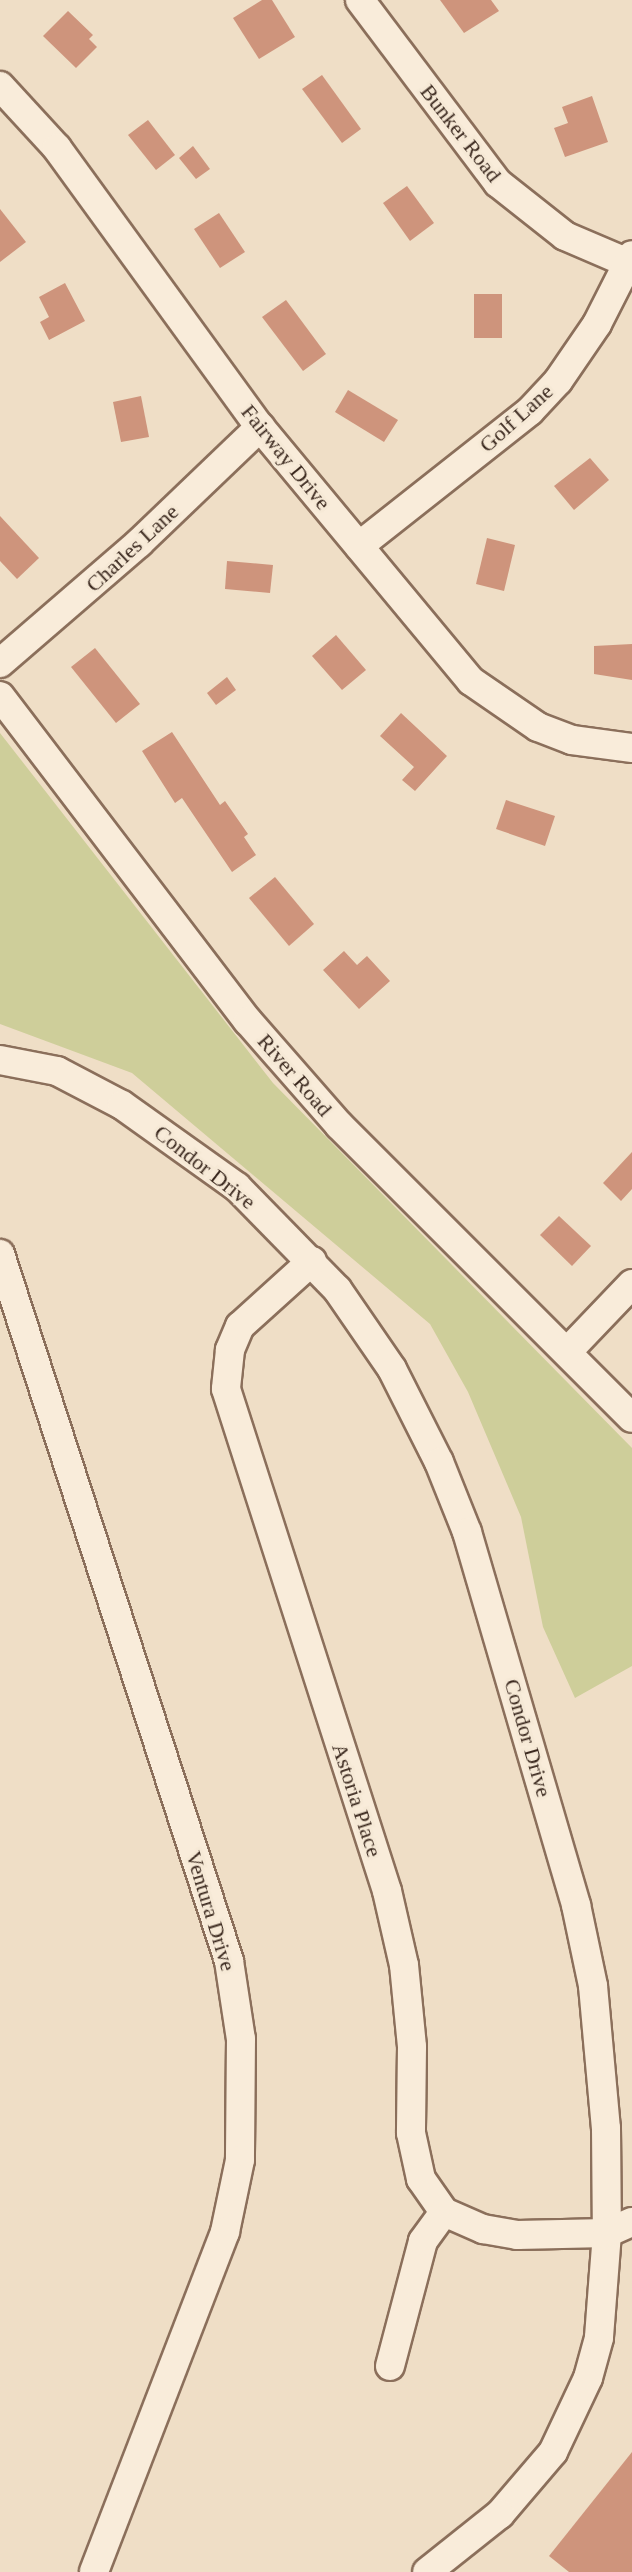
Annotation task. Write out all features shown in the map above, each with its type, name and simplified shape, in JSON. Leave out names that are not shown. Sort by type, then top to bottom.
[{"type":"street","name":"Bunker Road","points":[[360,0],[498,183],[565,236],[630,259]]},
{"type":"street","name":"Fairway Drive","points":[[0,86],[57,148],[260,427],[492,699],[538,727],[572,740],[632,748]]},
{"type":"street","name":"Golf Lane","points":[[359,546],[530,411],[583,348],[630,259]]},
{"type":"street","name":"Charles Lane","points":[[0,663],[139,543],[260,427]]},
{"type":"street","name":"River Road","points":[[0,696],[258,1033],[339,1125],[632,1418]]},
{"type":"street","name":"Condor Drive","points":[[0,1060],[57,1071],[122,1105],[237,1187],[337,1289],[415,1410],[467,1532],[576,1905],[593,1986],[605,2113],[624,2233],[599,2338],[573,2416],[528,2485],[427,2572]]},
{"type":"street","name":"Ventura Drive","points":[[0,1254],[229,1961],[241,2039],[240,2160],[225,2232],[94,2572]]},
{"type":"street","name":"Astoria Place","points":[[312,1261],[240,1326],[230,1350],[226,1389],[387,1891],[409,2016],[413,2155],[421,2179],[444,2212]]},
{"type":"street","points":[[567,1352],[632,1284]]},
{"type":"street","points":[[390,2366],[423,2241],[444,2212],[471,2226],[517,2235],[624,2233]]},
{"type":"green space","points":[[0,733],[273,1083],[632,1448],[632,1666],[575,1698],[543,1627],[521,1517],[468,1392],[430,1324],[132,1073],[0,1024]]},
{"type":"building","points":[[262,0],[272,0],[295,37],[259,59],[233,18]]},
{"type":"building","points":[[440,0],[491,0],[499,11],[464,33]]},
{"type":"building","points":[[68,11],[93,35],[89,39],[97,47],[76,68],[43,36]]},
{"type":"building","points":[[322,75],[361,129],[342,143],[302,89]]},
{"type":"building","points":[[592,96],[608,142],[565,157],[554,128],[568,123],[562,107]]},
{"type":"building","points":[[148,120],[175,155],[156,170],[128,135]]},
{"type":"building","points":[[193,146],[210,169],[196,179],[179,158]]},
{"type":"building","points":[[407,186],[434,223],[410,241],[383,203]]},
{"type":"building","points":[[0,209],[26,242],[0,262]]},
{"type":"building","points":[[219,213],[245,252],[220,268],[194,229]]},
{"type":"building","points":[[65,283],[85,321],[49,340],[40,322],[49,317],[39,297]]},
{"type":"building","points":[[474,294],[502,294],[502,338],[474,338]]},
{"type":"building","points":[[286,300],[326,354],[303,371],[262,317]]},
{"type":"building","points":[[348,390],[398,420],[384,442],[335,412]]},
{"type":"building","points":[[141,396],[149,437],[121,442],[113,402]]},
{"type":"building","points":[[590,458],[609,480],[574,510],[554,486]]},
{"type":"building","points":[[0,516],[39,558],[17,579],[0,561]]},
{"type":"building","points":[[487,538],[515,545],[504,591],[476,584]]},
{"type":"building","points":[[227,561],[273,565],[270,593],[225,589]]},
{"type":"building","points":[[336,635],[366,670],[342,690],[312,656]]},
{"type":"building","points":[[632,644],[632,680],[594,674],[594,646]]},
{"type":"building","points":[[95,648],[140,704],[116,723],[71,667]]},
{"type":"building","points":[[227,677],[236,690],[216,705],[207,693]]},
{"type":"building","points":[[401,713],[447,756],[415,791],[402,780],[414,767],[380,736]]},
{"type":"building","points":[[172,732],[220,805],[225,801],[248,834],[244,837],[256,855],[232,872],[182,798],[175,803],[142,751]]},
{"type":"building","points":[[506,800],[555,816],[545,846],[496,829]]},
{"type":"building","points":[[275,877],[314,924],[289,946],[249,898]]},
{"type":"building","points":[[344,951],[357,965],[367,956],[390,981],[359,1009],[323,970]]},
{"type":"building","points":[[632,1152],[632,1189],[621,1201],[603,1183]]},
{"type":"building","points":[[559,1216],[591,1246],[572,1266],[540,1235]]},
{"type":"building","points":[[632,2452],[632,2572],[569,2572],[549,2556]]}]
